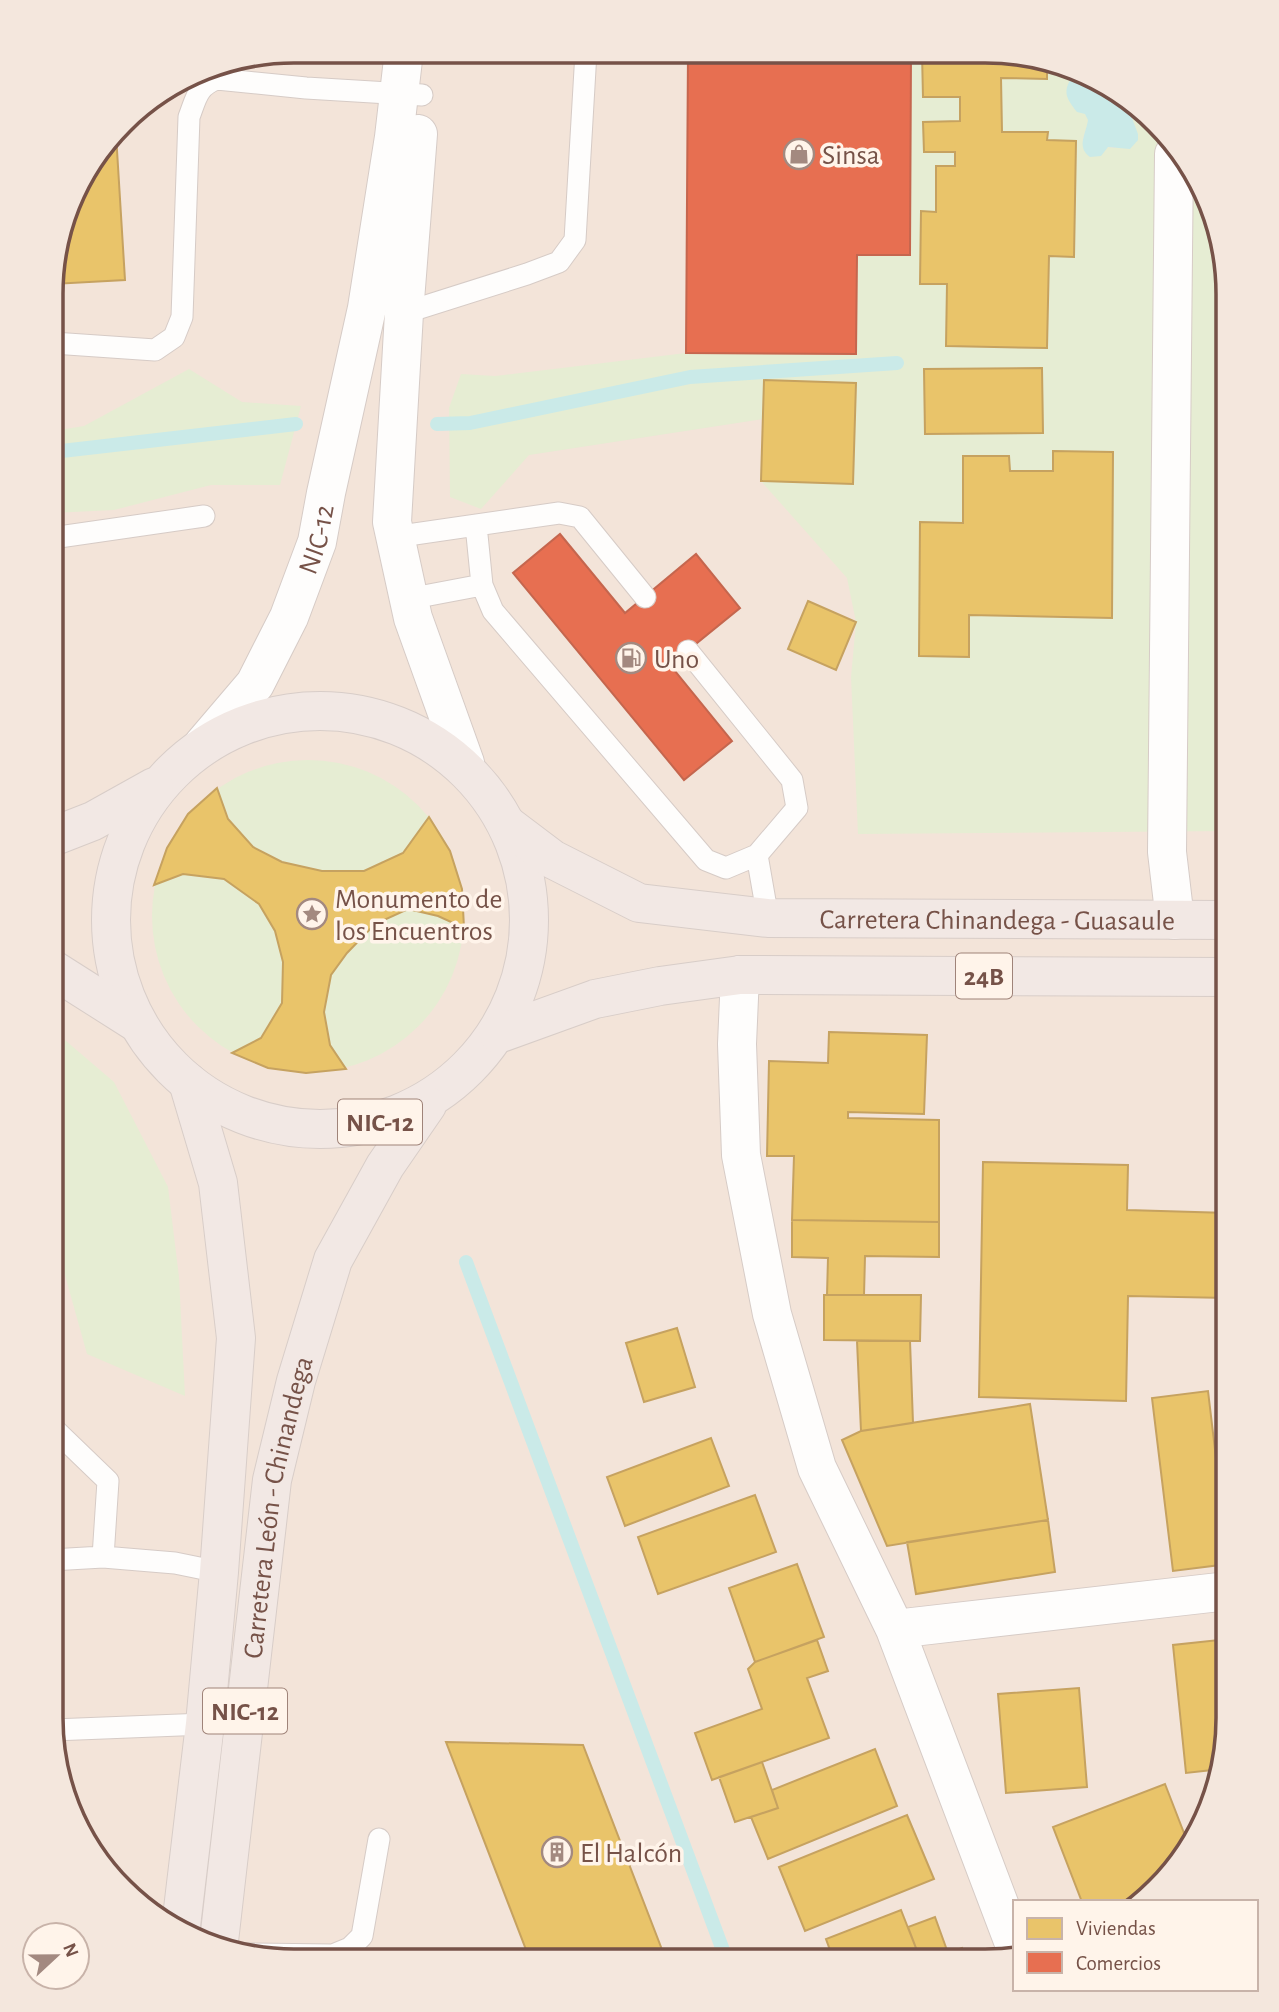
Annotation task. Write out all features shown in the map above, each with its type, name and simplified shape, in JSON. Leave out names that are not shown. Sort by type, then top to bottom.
[{"type":"highway","name":"NIC-12","points":[[322,710],[384,720],[431,735],[465,763],[507,825],[530,912],[523,976],[498,1034],[428,1105],[388,1120],[336,1133],[270,1127],[188,1082],[134,1021],[116,976],[111,950],[111,891],[127,834],[159,784],[203,745],[260,719],[322,710]]},
{"type":"highway","points":[[63,833],[93,821],[159,784]]},
{"type":"highway","name":"24B","points":[[507,825],[552,859],[639,903],[768,918]]},
{"type":"highway","name":"Carretera Chinandega - Guasaule","points":[[768,918],[1216,920]]},
{"type":"highway","name":"Carretera Chinandega - Guasaule","points":[[740,975],[1216,977]]},
{"type":"highway","name":"24B","points":[[498,1034],[595,999],[660,986],[740,975]]},
{"type":"highway","points":[[63,976],[134,1021]]},
{"type":"highway","name":"Carretera León - Chinandega","points":[[182,1920],[205,1724],[236,1338],[218,1183],[188,1082]]},
{"type":"highway","name":"Carretera León - Chinandega","points":[[220,1936],[272,1480],[293,1393],[333,1259],[385,1166],[428,1105]]},
{"type":"street","points":[[406,63],[417,139],[392,522],[417,631],[465,763]]},
{"type":"street","points":[[410,94],[423,63]]},
{"type":"street","name":"NIC-12","points":[[203,745],[255,684],[289,617],[317,542],[367,308],[394,137],[410,94]]},
{"type":"street","points":[[1174,162],[1167,852],[1175,920]]},
{"type":"street","points":[[740,975],[737,1044],[741,1155],[772,1314],[817,1468],[895,1629],[1013,1941]]},
{"type":"street","points":[[895,1629],[1216,1592]]},
{"type":"lane","points":[[367,308],[404,313],[559,262],[575,240],[585,63]]},
{"type":"lane","points":[[212,78],[306,88],[410,94]]},
{"type":"lane","points":[[63,344],[155,350],[174,337],[182,317],[190,117],[200,83]]},
{"type":"lane","points":[[394,537],[559,513],[580,517],[645,597]]},
{"type":"lane","points":[[63,536],[204,516]]},
{"type":"lane","points":[[476,525],[482,585],[494,611],[706,860],[726,868],[757,855],[797,808],[792,780],[688,651]]},
{"type":"lane","points":[[408,599],[482,585]]},
{"type":"lane","points":[[757,855],[768,918]]},
{"type":"lane","points":[[63,1438],[108,1481],[103,1557]]},
{"type":"lane","points":[[63,1559],[103,1557],[175,1563],[219,1572]]},
{"type":"lane","points":[[63,1730],[205,1724]]},
{"type":"lane","points":[[348,1949],[362,1936],[379,1839]]},
{"type":"shaded area","points":[[294,63],[1015,65],[1074,81],[1101,94],[1126,111],[1168,153],[1185,178],[1198,205],[1212,249],[1216,294],[1216,1733],[1204,1793],[1192,1820],[1168,1859],[1127,1900],[1013,1900],[1013,1947],[985,1949],[264,1947],[205,1931],[178,1918],[153,1901],[111,1859],[94,1834],[81,1807],[67,1763],[63,1733],[65,264],[75,219],[81,205],[102,165],[120,142],[142,120],[178,94],[219,75],[249,67]]},
{"type":"green space","points":[[911,63],[922,63],[923,97],[960,97],[960,121],[923,122],[924,152],[955,152],[955,166],[936,167],[936,212],[921,211],[920,283],[947,284],[946,346],[1047,348],[1049,256],[1074,257],[1076,141],[1047,140],[1047,132],[1002,132],[1001,78],[1047,79],[1047,72],[1075,81],[1089,120],[1083,139],[1104,150],[1107,147],[1116,148],[1124,110],[1168,153],[1185,178],[1208,234],[1216,294],[1216,831],[858,834],[851,677],[856,622],[847,578],[761,481],[853,484],[764,380],[763,419],[529,455],[481,509],[450,497],[449,408],[461,374],[495,376],[686,353],[856,354],[857,255],[910,255]],"holes":[[[1041,368],[1042,433],[926,434],[925,369]],[[964,456],[1009,456],[1010,471],[1053,471],[1112,617],[969,615],[968,657],[919,656],[920,522],[963,523]]]},
{"type":"green space","points":[[189,369],[242,402],[301,406],[280,485],[211,485],[114,510],[63,512],[63,429],[84,426]]},
{"type":"green space","points":[[308,760],[338,763],[368,772],[394,787],[418,806],[437,830],[452,856],[461,886],[464,916],[461,946],[452,976],[437,1002],[418,1026],[394,1045],[368,1060],[338,1069],[308,1072],[278,1069],[248,1060],[222,1045],[198,1026],[179,1002],[164,976],[155,946],[152,916],[155,886],[164,856],[179,830],[198,806],[222,787],[248,772],[278,763]]},
{"type":"green space","points":[[63,1038],[114,1082],[168,1187],[179,1277],[185,1396],[87,1354],[63,1268]]},
{"type":"water","points":[[1071,80],[1074,81],[1101,94],[1126,111],[1131,116],[1138,140],[1130,149],[1108,147],[1101,156],[1090,157],[1083,145],[1088,120],[1085,114],[1077,112],[1070,103],[1067,86]]},
{"type":"building: Viviendas","points":[[922,63],[1015,65],[1047,72],[1047,79],[1001,78],[1002,132],[1048,132],[1047,140],[1076,141],[1074,257],[1049,256],[1047,348],[946,346],[947,284],[920,284],[921,211],[936,212],[936,166],[955,166],[955,152],[924,152],[923,122],[960,121],[960,97],[923,97]]},
{"type":"building: Viviendas","points":[[117,146],[125,280],[64,283],[75,219],[94,178]]},
{"type":"building: Viviendas","points":[[1042,368],[1043,433],[925,434],[924,369]]},
{"type":"building: Viviendas","points":[[764,380],[856,383],[853,484],[761,481]]},
{"type":"building: Viviendas","points":[[1053,451],[1113,452],[1112,618],[969,615],[969,657],[919,656],[920,522],[963,523],[963,456],[1009,456],[1010,471],[1053,471]]},
{"type":"building: Viviendas","points":[[808,601],[856,622],[836,670],[788,649]]},
{"type":"building: Viviendas","points":[[217,788],[228,819],[253,847],[282,862],[322,871],[364,871],[403,853],[429,817],[450,851],[462,889],[464,928],[438,916],[408,909],[375,924],[347,953],[331,975],[324,1012],[330,1045],[346,1069],[306,1073],[268,1068],[232,1053],[261,1038],[282,1003],[283,962],[275,931],[259,904],[224,879],[183,874],[154,885],[167,848],[188,814]]},
{"type":"building: Viviendas","points":[[829,1032],[927,1035],[924,1114],[848,1112],[848,1118],[939,1120],[939,1222],[792,1220],[794,1156],[767,1156],[769,1061],[828,1063]]},
{"type":"building: Viviendas","points":[[983,1162],[1128,1165],[1127,1210],[1216,1213],[1216,1298],[1128,1296],[1126,1401],[979,1397]]},
{"type":"building: Viviendas","points":[[792,1220],[939,1222],[939,1257],[865,1256],[864,1295],[827,1295],[828,1258],[792,1257]]},
{"type":"building: Viviendas","points":[[824,1295],[921,1295],[920,1341],[824,1340]]},
{"type":"building: Viviendas","points":[[677,1328],[695,1387],[644,1402],[626,1343]]},
{"type":"building: Viviendas","points":[[857,1341],[910,1341],[913,1423],[861,1431]]},
{"type":"building: Viviendas","points":[[1208,1391],[1216,1458],[1216,1566],[1173,1571],[1152,1398]]},
{"type":"building: Viviendas","points":[[1030,1404],[1048,1520],[887,1546],[842,1440],[861,1431]]},
{"type":"building: Viviendas","points":[[711,1438],[729,1486],[625,1526],[607,1477]]},
{"type":"building: Viviendas","points":[[755,1495],[776,1552],[658,1594],[638,1537]]},
{"type":"building: Viviendas","points":[[1048,1520],[1055,1572],[916,1594],[907,1542]]},
{"type":"building: Viviendas","points":[[797,1564],[824,1637],[755,1662],[729,1588]]},
{"type":"building: Viviendas","points":[[817,1640],[828,1671],[807,1678],[829,1738],[712,1780],[695,1733],[762,1709],[748,1669],[755,1662]]},
{"type":"building: Viviendas","points":[[1216,1640],[1216,1733],[1210,1770],[1186,1773],[1173,1645]]},
{"type":"building: Viviendas","points":[[1079,1688],[1087,1787],[1006,1793],[998,1694]]},
{"type":"building: Viviendas","name":"El Halcón","points":[[446,1742],[583,1745],[662,1949],[526,1949]]},
{"type":"building: Viviendas","points":[[875,1749],[897,1806],[768,1859],[751,1817],[778,1808],[772,1790]]},
{"type":"building: Viviendas","points":[[762,1762],[778,1808],[735,1822],[719,1777]]},
{"type":"building: Viviendas","points":[[1165,1784],[1185,1833],[1168,1859],[1127,1900],[1081,1900],[1053,1827]]},
{"type":"building: Viviendas","points":[[907,1815],[934,1879],[805,1931],[779,1867]]},
{"type":"building: Viviendas","points":[[901,1910],[916,1949],[830,1949],[826,1939]]},
{"type":"building: Viviendas","points":[[935,1917],[947,1949],[916,1949],[908,1927]]},
{"type":"building: Comercios","name":"Sinsa","points":[[688,63],[911,63],[910,255],[857,255],[856,354],[686,353]]},
{"type":"building: Comercios","name":"Uno","points":[[560,534],[625,613],[696,554],[740,608],[670,665],[732,741],[684,780],[513,573]]},
{"type":"waterway","points":[[437,424],[470,423],[690,377],[897,363]]},
{"type":"waterway","points":[[63,451],[296,424]]},
{"type":"waterway","points":[[466,1262],[723,1949]]},
{"type":"place","name":"Sinsa","points":[[799,154]]},
{"type":"place","name":"Uno","points":[[631,658]]},
{"type":"place","name":"Monumento de los Encuentros","points":[[312,914]]},
{"type":"place","name":"El Halcón","points":[[557,1852]]}]
